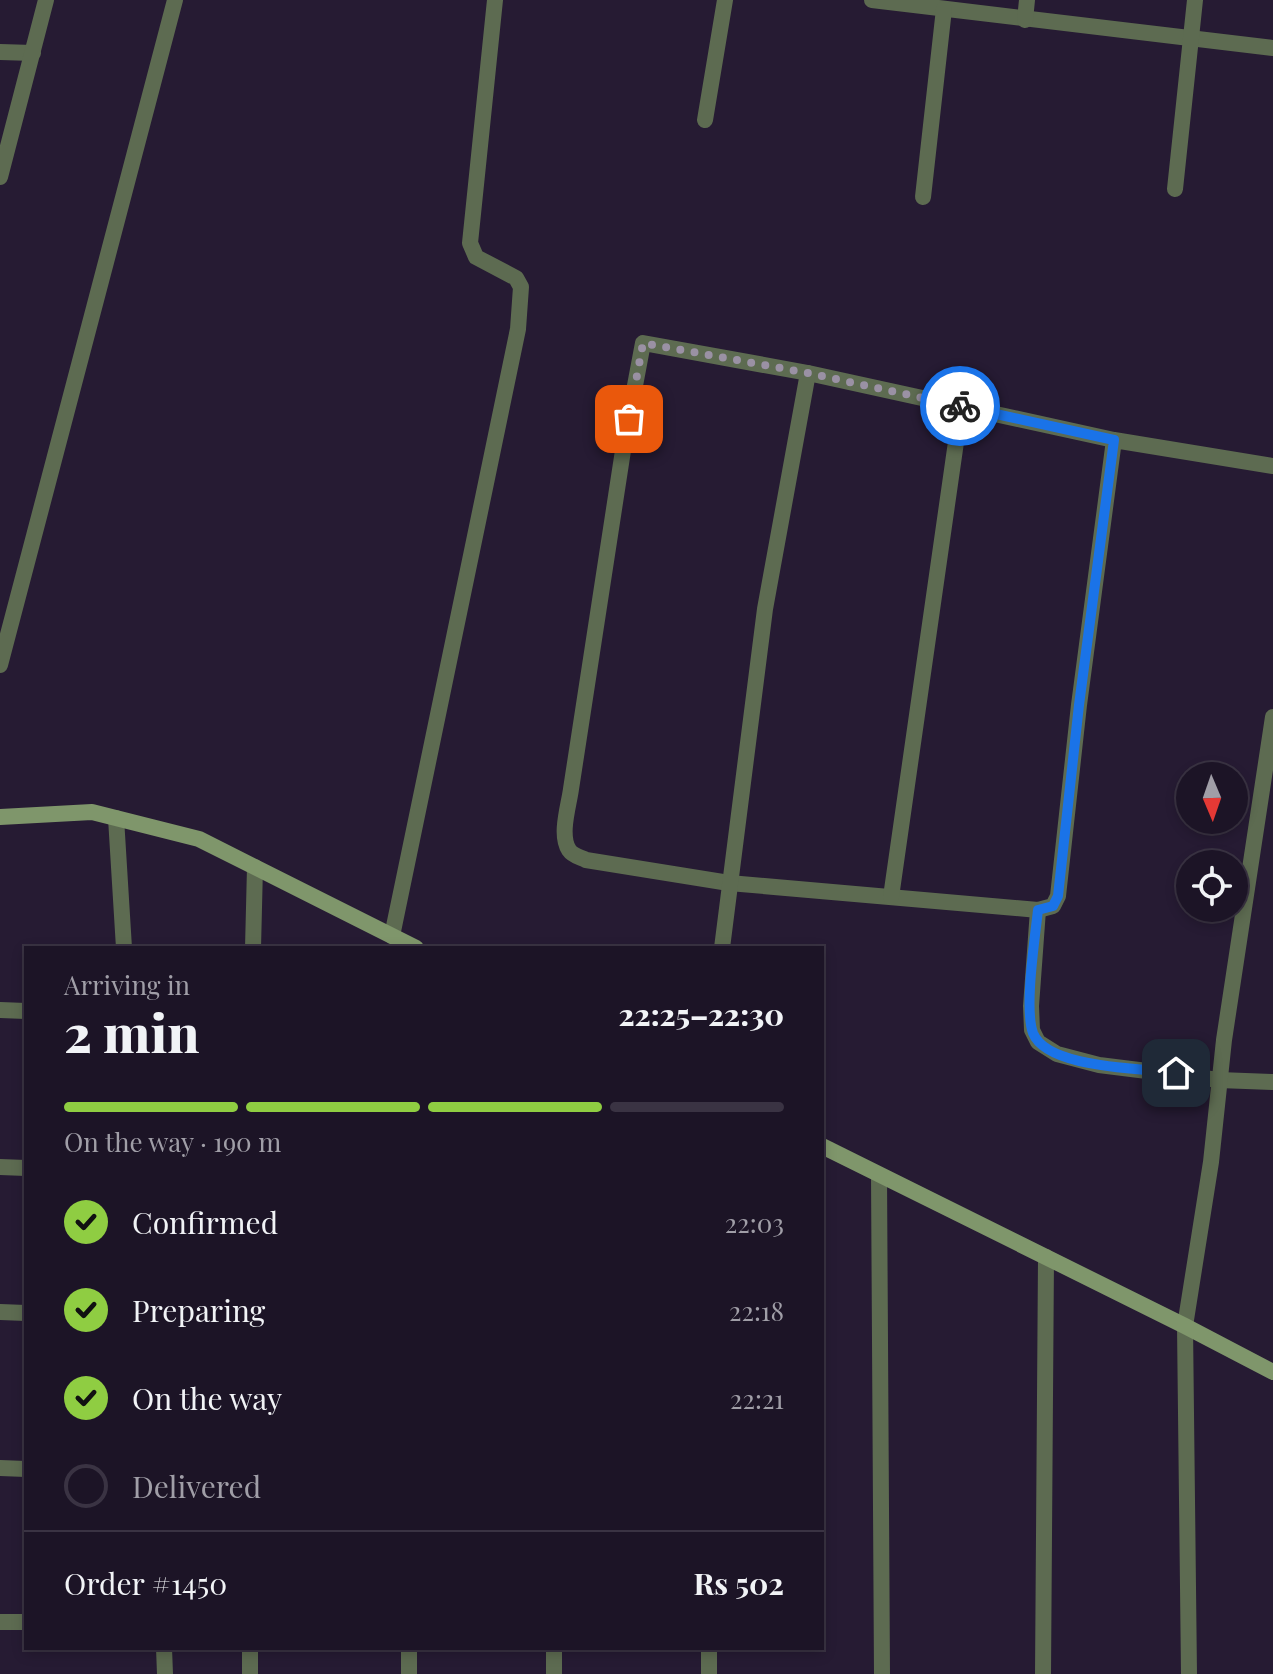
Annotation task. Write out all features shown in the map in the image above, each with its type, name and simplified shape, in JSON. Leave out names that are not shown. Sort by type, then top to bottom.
[{"type":"main road","points":[[0,817],[92,812],[199,839],[409,946]]},
{"type":"main road","points":[[824,1147],[1273,1372]]},
{"type":"street","points":[[0,177],[46,0]]},
{"type":"street","points":[[0,665],[175,0]]},
{"type":"street","points":[[392,936],[518,329],[521,302],[521,287],[516,278],[476,257],[470,243],[495,0]]},
{"type":"street","points":[[705,120],[725,0]]},
{"type":"street","points":[[872,0],[1273,48]]},
{"type":"street","points":[[1025,20],[1027,0]]},
{"type":"street","points":[[1175,189],[1195,0]]},
{"type":"street","points":[[923,197],[944,9]]},
{"type":"street","points":[[0,52],[33,53]]},
{"type":"street","points":[[1114,440],[1079,705],[1058,896],[1053,906],[1038,910],[729,883],[586,860],[567,848],[565,834],[571,789],[624,444],[643,343],[808,373],[1114,440],[1273,466]]},
{"type":"street","points":[[722,946],[765,609],[808,373]]},
{"type":"street","points":[[891,897],[961,407]]},
{"type":"street","points":[[1189,1674],[1185,1326],[1273,717]]},
{"type":"street","points":[[116,818],[124,946]]},
{"type":"street","points":[[253,946],[255,867]]},
{"type":"street","points":[[1038,910],[1031,1006],[1032,1030],[1038,1042],[1057,1054],[1099,1065],[1219,1080],[1273,1082]]},
{"type":"street","points":[[0,1010],[24,1011]]},
{"type":"street","points":[[0,1167],[24,1168]]},
{"type":"street","points":[[879,1175],[882,1674]]},
{"type":"street","points":[[1043,1674],[1046,1257]]},
{"type":"street","points":[[0,1312],[24,1313]]},
{"type":"street","points":[[0,1468],[24,1469]]},
{"type":"street","points":[[0,1622],[24,1622]]},
{"type":"street","points":[[164,1650],[165,1674]]},
{"type":"street","points":[[250,1650],[250,1674]]},
{"type":"street","points":[[409,1650],[409,1674]]},
{"type":"street","points":[[554,1650],[554,1674]]},
{"type":"street","points":[[709,1650],[709,1674]]},
{"type":"way so far","points":[[629,419],[643,343],[808,373],[960,406]]},
{"type":"route","points":[[960,406],[1114,440],[1079,705],[1058,896],[1053,906],[1038,910],[1032,1030],[1038,1042],[1057,1054],[1099,1065],[1176,1073]]}]
